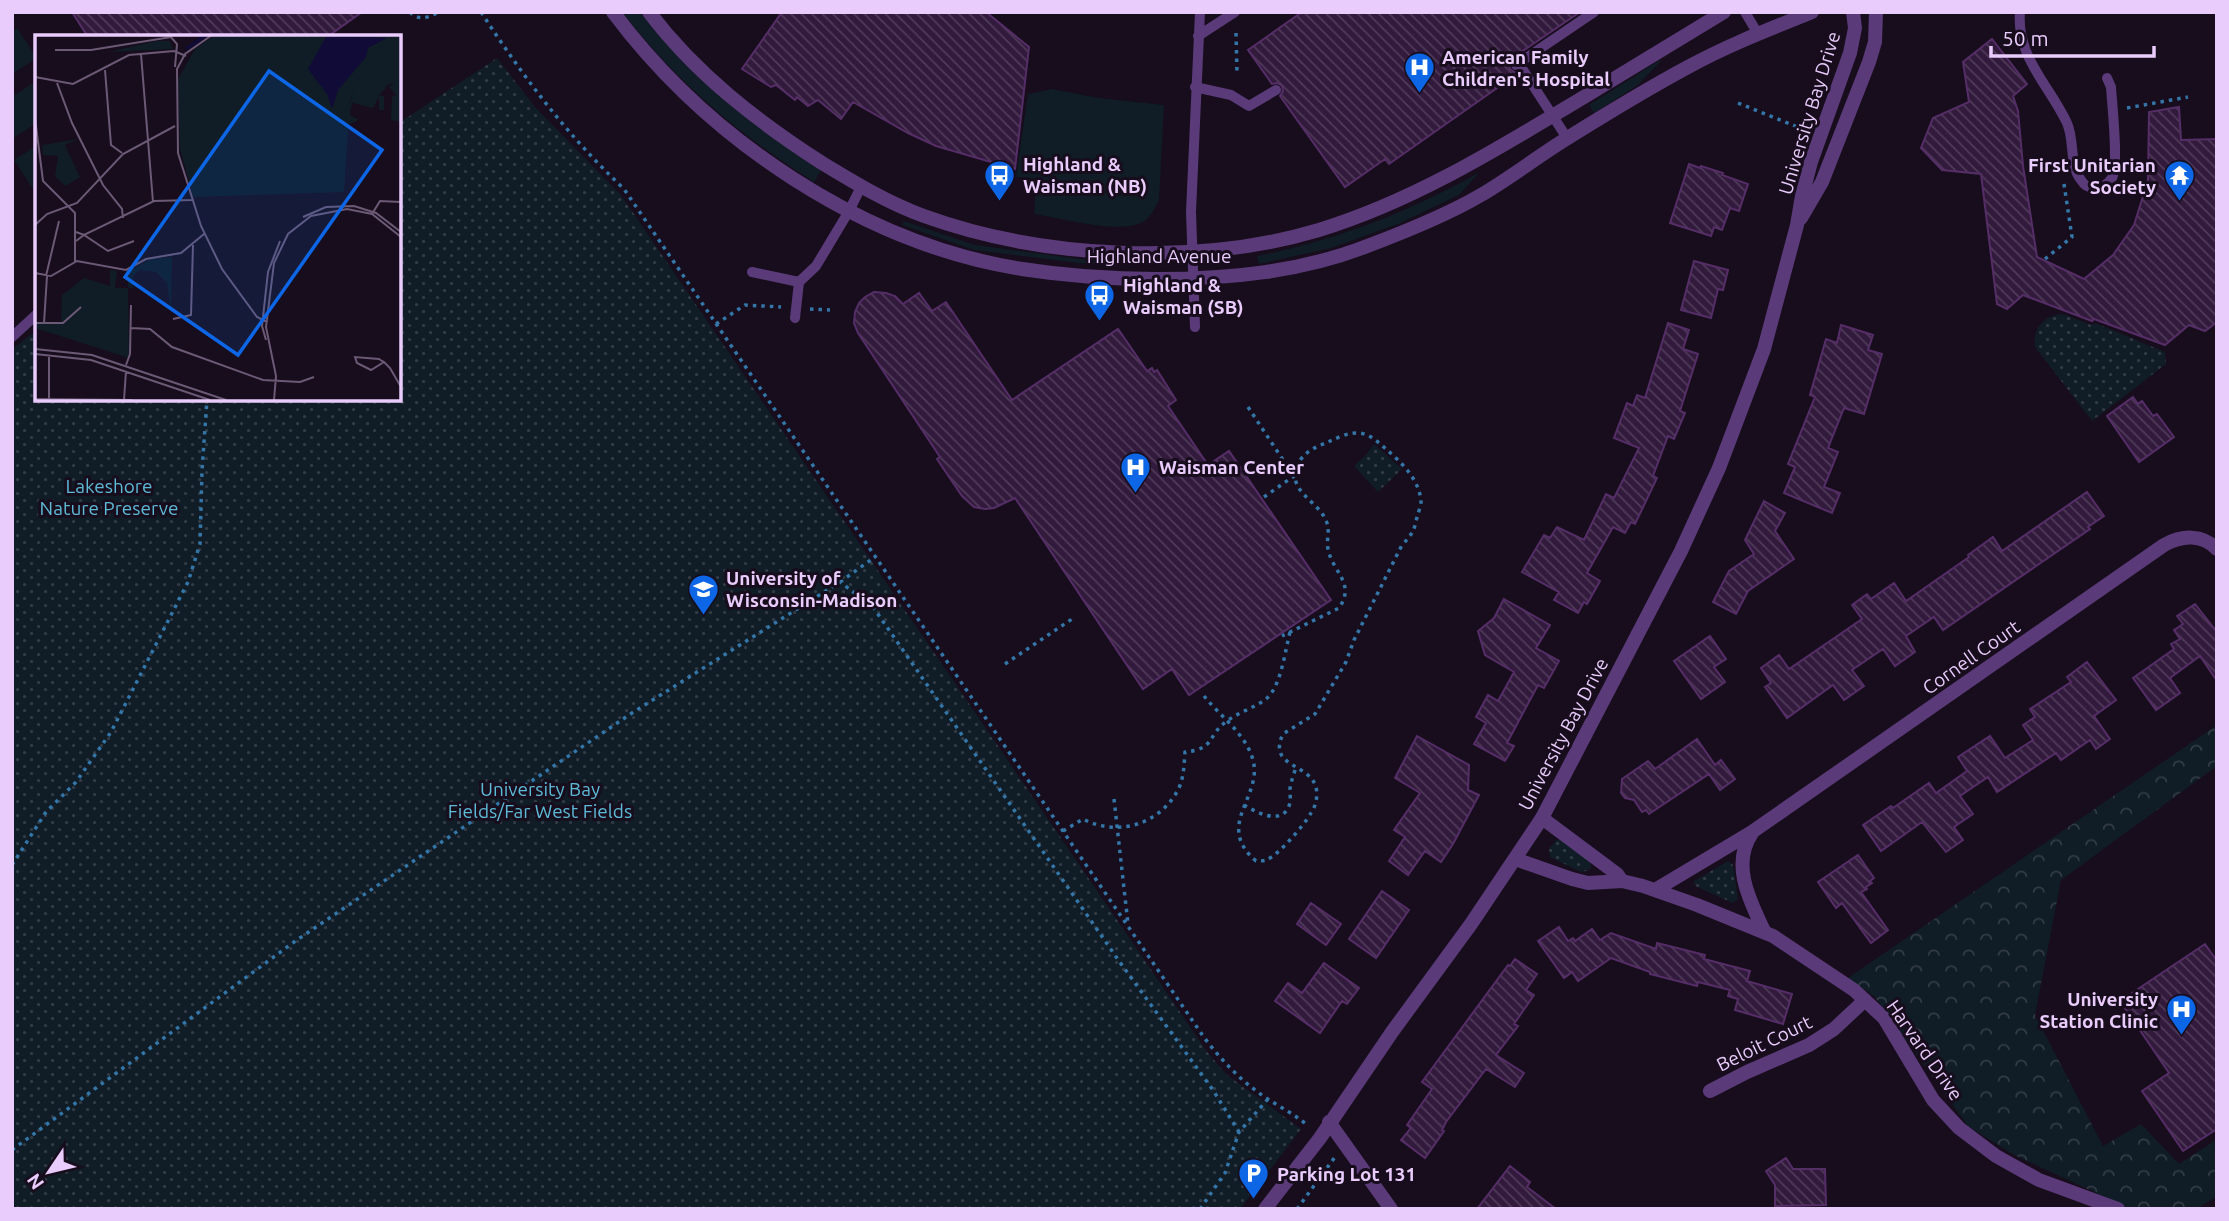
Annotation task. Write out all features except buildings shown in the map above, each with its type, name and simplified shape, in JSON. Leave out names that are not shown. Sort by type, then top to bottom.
[{"type":"street","name":"Highland Avenue","points":[[613,12],[679,88],[722,127],[768,161],[849,211],[934,247],[1021,269],[1083,276],[1192,279],[1285,269],[1369,246],[1470,201],[1567,138],[1688,67],[1812,12]]},
{"type":"street","name":"Highland Avenue","points":[[649,12],[679,48],[737,102],[793,144],[861,187],[923,216],[968,230],[1020,241],[1088,250],[1191,252],[1250,246],[1321,229],[1446,177],[1724,12]]},
{"type":"street","name":"University Bay Drive","points":[[1265,1209],[1320,1138],[1542,818],[1681,551],[1719,468],[1764,349],[1811,162],[1850,52],[1855,28],[1853,12]]},
{"type":"street","name":"University Bay Drive","points":[[1797,225],[1822,182],[1869,62],[1875,41],[1876,12]]},
{"type":"street","name":"Cornell Court","points":[[1656,890],[1752,832],[2164,545],[2194,538],[2207,541],[2217,549]]},
{"type":"street","name":"Harvard Drive","points":[[1542,818],[1617,874],[1622,881]]},
{"type":"street","points":[[1752,832],[1744,848],[1743,875],[1746,891],[1765,933]]},
{"type":"street","name":"Harvard Drive","points":[[1515,859],[1588,883],[1622,881],[1656,890],[1765,933],[1854,990],[1884,1018],[1933,1100],[1959,1128],[1996,1156],[2039,1180],[2119,1209]]},
{"type":"street","name":"Beloit Court","points":[[1710,1091],[1809,1045],[1835,1029],[1865,1000]]},
{"type":"street","points":[[1329,1122],[1391,1209]]},
{"type":"lane","points":[[1195,327],[1191,252],[1195,87],[1200,12]]},
{"type":"lane","points":[[1198,36],[1235,12]]},
{"type":"lane","points":[[1567,138],[1519,68],[1594,12]]},
{"type":"lane","points":[[1745,12],[1758,34]]},
{"type":"lane","points":[[2020,12],[2021,40],[2031,64],[2067,122],[2076,173],[2083,184],[2093,188],[2103,186],[2109,181],[2115,168],[2111,87],[2107,78]]},
{"type":"lane","points":[[1195,87],[1231,95],[1249,106],[1276,90]]},
{"type":"lane","points":[[796,313],[799,282],[816,266],[861,187]]},
{"type":"lane","points":[[752,272],[799,282]]},
{"type":"lane","points":[[12,337],[35,316]]},
{"type":"path","points":[[410,12],[423,18],[438,12]]},
{"type":"path","points":[[481,12],[557,120],[624,189],[1220,1059],[1268,1099],[1305,1123],[1320,1138]]},
{"type":"path","points":[[1236,33],[1237,72]]},
{"type":"path","points":[[1738,103],[1810,132]]},
{"type":"path","points":[[2045,259],[2072,237],[2063,179]]},
{"type":"path","points":[[716,324],[745,305],[796,313],[830,310]]},
{"type":"path","points":[[12,865],[46,812],[76,782],[111,733],[188,582],[200,544],[208,401]]},
{"type":"path","points":[[1248,407],[1296,478],[1302,494],[1316,506],[1327,523],[1328,548],[1346,589],[1345,600],[1339,608],[1282,636]]},
{"type":"path","points":[[1204,696],[1227,721],[1253,760],[1253,783],[1239,818],[1241,840],[1255,861],[1265,861],[1312,812],[1317,799],[1309,774],[1284,760],[1280,748],[1283,734],[1315,714],[1346,662],[1354,640],[1402,545],[1413,534],[1420,502],[1415,481],[1400,461],[1374,439],[1358,433],[1348,434],[1311,450],[1299,462],[1296,478],[1264,497]]},
{"type":"path","points":[[12,1150],[316,927],[632,713],[840,582],[875,557]]},
{"type":"path","points":[[840,582],[873,607],[1119,961],[1213,1090],[1239,1132]]},
{"type":"path","points":[[1004,664],[1072,619]]},
{"type":"path","points":[[1063,831],[1083,819],[1102,827],[1118,829],[1137,824],[1159,812],[1179,788],[1184,772],[1185,752],[1197,751],[1209,744],[1227,721],[1268,697],[1276,687],[1290,632]]},
{"type":"path","points":[[1244,805],[1268,817],[1287,809],[1296,767]]},
{"type":"path","points":[[1114,799],[1129,926]]},
{"type":"path","points":[[1200,1209],[1225,1173],[1239,1132],[1268,1099]]},
{"type":"path","points":[[1297,1209],[1345,1143]]},
{"type":"green space","points":[[622,12],[640,12],[659,36],[701,79],[747,118],[821,171],[814,182],[710,106]]},
{"type":"green space","points":[[17,28],[35,55],[35,59],[12,74],[12,32]]},
{"type":"green space","name":"University Bay Fields/Far West Fields","points":[[497,58],[535,107],[621,195],[1208,1053],[1226,1074],[1301,1129],[1240,1209],[12,1209],[12,349],[35,332],[35,401],[401,401],[401,122]]},
{"type":"green space","points":[[1660,60],[1638,85],[1594,113],[1589,105]]},
{"type":"green space","points":[[35,81],[35,124],[12,139],[12,97]]},
{"type":"green space","points":[[1052,89],[1099,98],[1164,105],[1159,200],[1151,215],[1143,222],[1133,226],[1105,226],[1034,214],[1036,179],[1016,177],[1028,94]]},
{"type":"green space","points":[[35,146],[35,188],[33,189],[14,160]]},
{"type":"green space","points":[[1480,172],[1459,195],[1398,224],[1331,248],[1259,264],[1257,256],[1345,233],[1372,223],[1426,200]]},
{"type":"green space","points":[[904,221],[975,245],[1080,259],[1121,261],[1121,266],[974,250],[902,225]]},
{"type":"green space","points":[[2059,314],[2091,325],[2095,323],[2165,352],[2166,364],[2092,421],[2035,347],[2037,330],[2047,318]]},
{"type":"green space","points":[[1374,444],[1402,469],[1378,492],[1354,466]]},
{"type":"green space","points":[[2217,725],[2217,766],[2061,880],[2035,1015],[2103,1146],[2141,1124],[2179,1164],[2217,1139],[2217,1196],[2197,1209],[2131,1209],[2014,1155],[1968,1126],[1875,997],[1848,978]]},
{"type":"green space","points":[[1556,840],[1561,840],[1589,861],[1590,870],[1581,872],[1550,857],[1549,849]]},
{"type":"green space","points":[[1728,861],[1733,865],[1738,899],[1733,903],[1695,886],[1694,881]]},
{"type":"place","name":"American Family Children's Hospital","points":[[1419,95]]},
{"type":"place","name":"Highland & Waisman (NB)","points":[[1000,202]]},
{"type":"place","name":"First Unitarian Society","points":[[2179,203]]},
{"type":"place","name":"Highland & Waisman (SB)","points":[[1100,323]]},
{"type":"place","name":"Waisman Center","points":[[1136,494]]},
{"type":"place","name":"University of Wisconsin-Madison","points":[[703,616]]},
{"type":"place","name":"University Station Clinic","points":[[2181,1037]]},
{"type":"place","name":"Parking Lot 131","points":[[1254,1201]]},
{"type":"park label","name":"Lakeshore Nature Preserve","points":[[109,497]]}]
